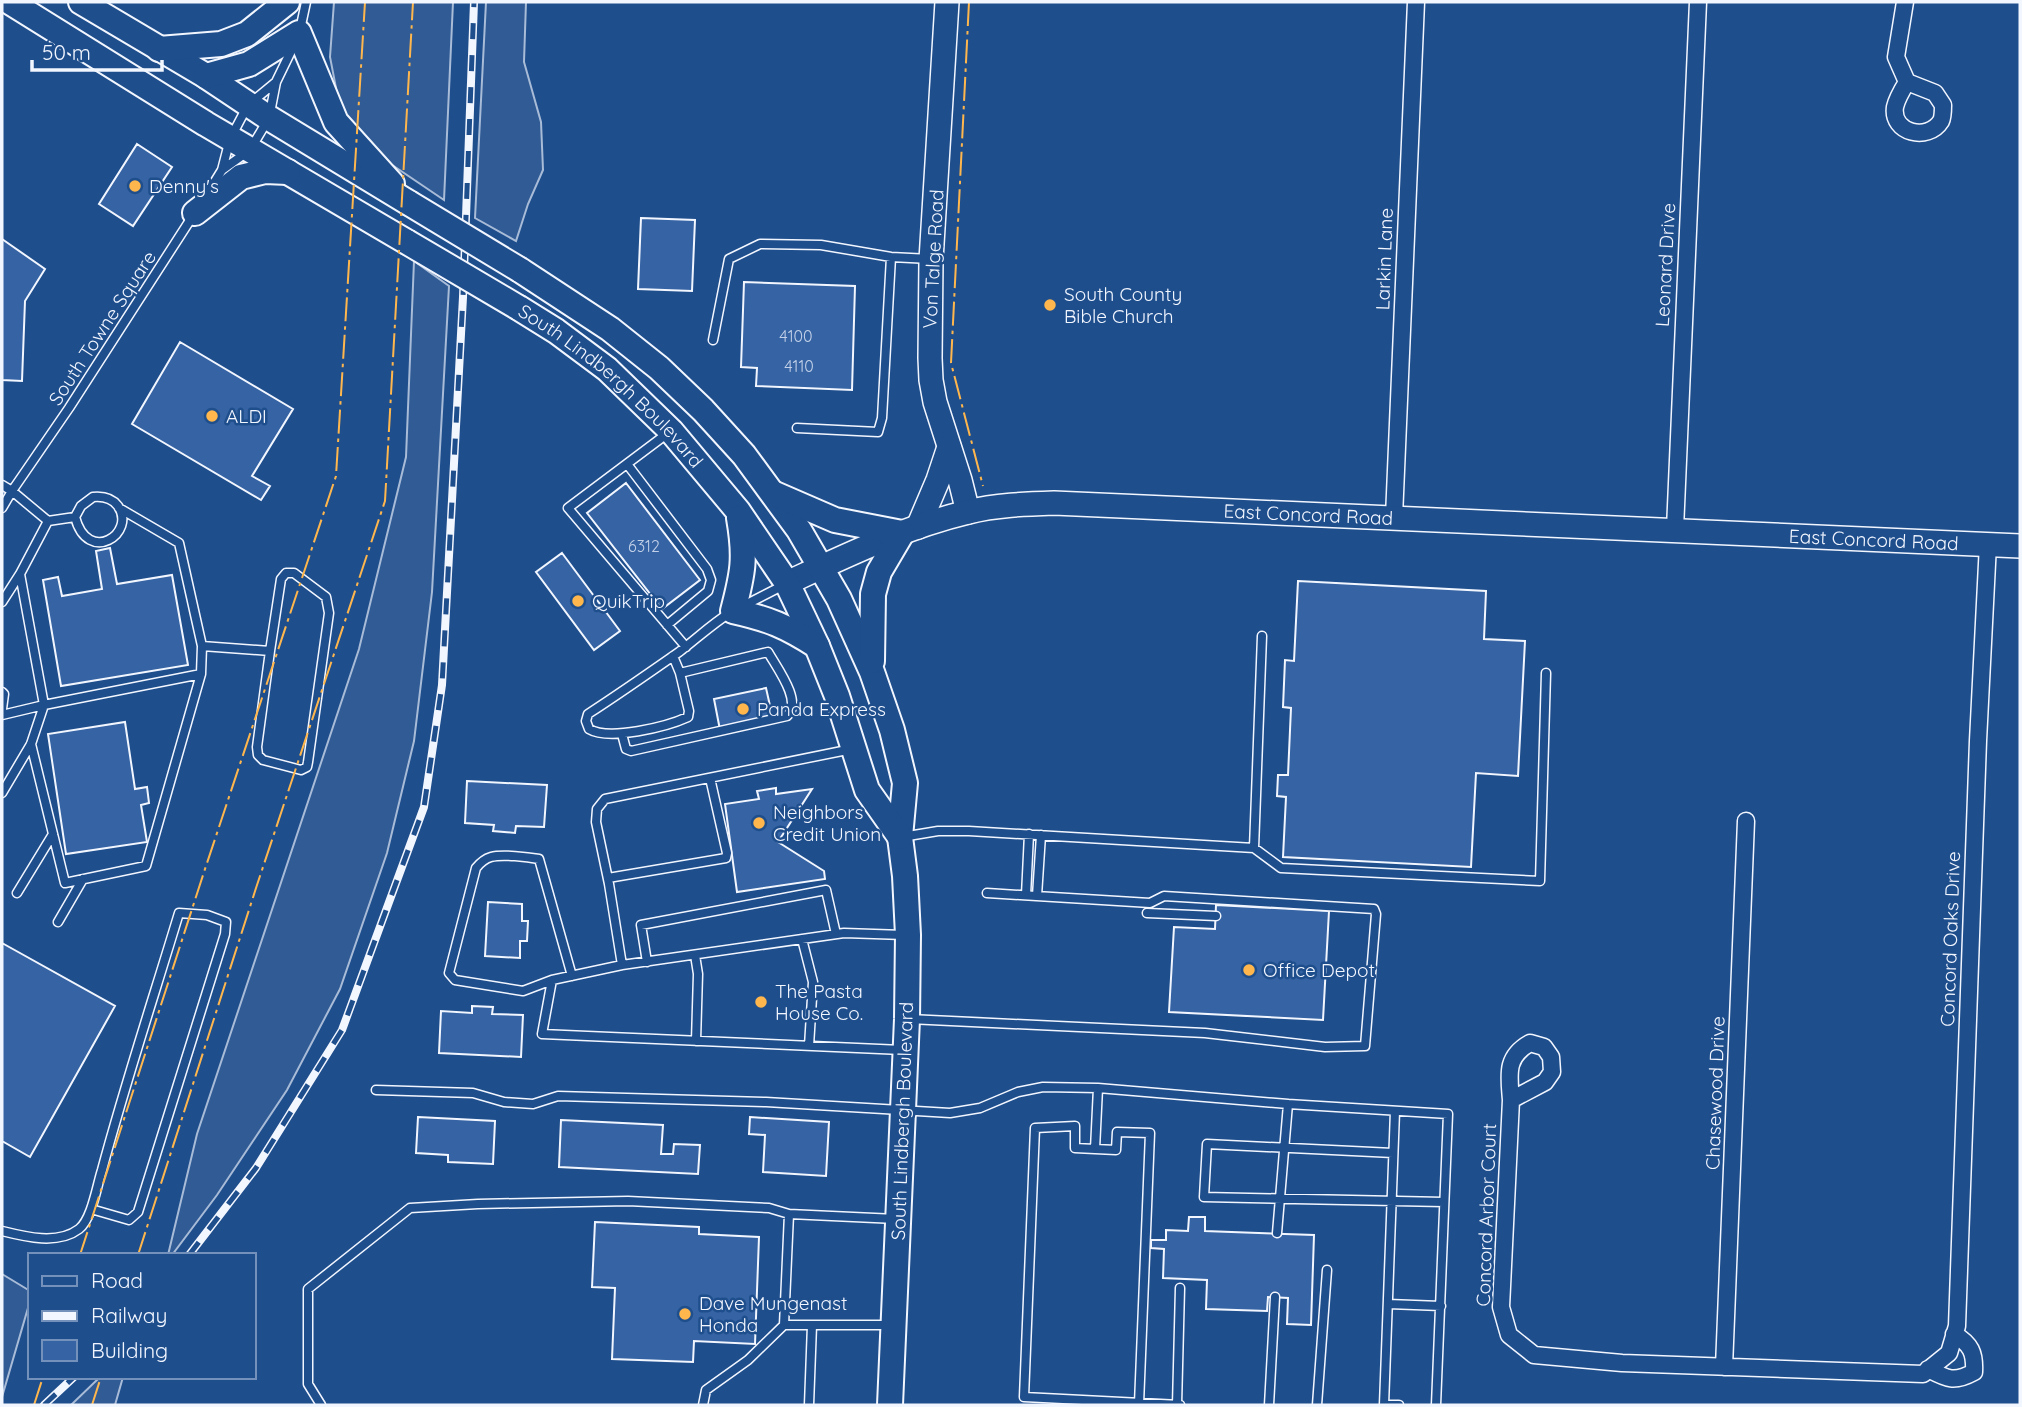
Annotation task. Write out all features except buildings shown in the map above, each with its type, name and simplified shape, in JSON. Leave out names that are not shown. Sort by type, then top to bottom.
[{"type":"main road","name":"South Lindbergh Boulevard","points":[[10,2],[240,144],[519,308],[556,331],[607,369],[671,431],[706,470],[738,511],[786,583],[817,646],[837,696],[867,790],[900,837]]},
{"type":"main road","name":"South Lindbergh Boulevard","points":[[81,2],[520,270],[610,329],[659,368],[704,410],[775,494],[822,567],[872,672],[892,730],[905,783],[900,837],[908,935],[906,1018],[890,1405]]},
{"type":"main road","points":[[159,49],[222,44],[247,34],[287,2]]},
{"type":"main road","points":[[206,76],[249,64],[299,33],[336,122],[409,203]]},
{"type":"main road","points":[[195,213],[241,177],[265,171],[288,172]]},
{"type":"main road","points":[[775,494],[835,520],[910,530],[878,572],[873,594],[872,672]]},
{"type":"main road","points":[[738,511],[745,548],[742,578],[733,611],[790,628],[817,646]]},
{"type":"street","name":"Von Talge Road","points":[[947,2],[931,260],[931,380],[934,402],[968,512]]},
{"type":"street","name":"Larkin Lane","points":[[1394,517],[1416,2]]},
{"type":"street","name":"Leonard Drive","points":[[1675,529],[1698,2]]},
{"type":"street","points":[[1905,2],[1896,57],[1907,82]]},
{"type":"street","points":[[910,530],[938,480],[949,447]]},
{"type":"street","name":"East Concord Road","points":[[786,583],[910,530],[968,512],[1054,503],[2020,546]]},
{"type":"street","name":"Concord Oaks Drive","points":[[1928,1369],[1949,1353],[1957,1326],[1978,741],[1988,544]]},
{"type":"street","name":"Chasewood Drive","points":[[1724,1367],[1746,821]]},
{"type":"street","name":"Concord Arbor Court","points":[[1511,1100],[1501,1307],[1509,1335],[1534,1355],[1622,1363],[1724,1367]]},
{"type":"street","points":[[1724,1367],[1923,1374],[1928,1369],[1946,1378],[1961,1379],[1974,1372],[1975,1357],[1965,1341],[1954,1334]]},
{"type":"lane","points":[[240,144],[276,82],[299,33],[306,2]]},
{"type":"lane","points":[[259,111],[276,82]]},
{"type":"lane","name":"South Towne Square","points":[[222,170],[259,111]]},
{"type":"lane","name":"South Towne Square","points":[[2,508],[240,144]]},
{"type":"lane","points":[[713,340],[729,259],[760,243],[821,245],[891,257],[931,260]]},
{"type":"lane","points":[[797,428],[878,432],[882,418],[891,257]]},
{"type":"lane","points":[[671,431],[568,508],[686,646]]},
{"type":"lane","points":[[627,464],[707,569],[711,580],[708,591],[667,625]]},
{"type":"lane","points":[[2,485],[48,521],[75,517]]},
{"type":"lane","points":[[31,744],[65,883],[146,866],[201,674],[202,646],[179,543],[108,498],[93,497],[81,506],[75,517],[81,533],[86,538],[101,542],[114,537],[119,531],[122,516],[120,508]]},
{"type":"lane","points":[[2,602],[48,521]]},
{"type":"lane","points":[[286,573],[294,573],[326,597],[329,612],[308,762],[307,767],[301,770],[263,760],[258,755],[270,651],[281,579],[286,573]]},
{"type":"lane","points":[[2,793],[31,744],[44,705],[20,574]]},
{"type":"lane","name":"East Concord Road","points":[[622,734],[597,734],[589,729],[586,721],[588,714],[733,611],[786,583]]},
{"type":"lane","points":[[1254,848],[1262,636]]},
{"type":"lane","points":[[202,646],[270,651]]},
{"type":"lane","points":[[673,656],[680,673],[688,717],[622,734],[626,749],[631,751],[787,716],[792,711],[793,699],[768,652],[680,673]]},
{"type":"lane","points":[[900,837],[938,831],[969,831],[1254,848],[1281,868],[1540,881],[1546,673]]},
{"type":"lane","points":[[2,715],[201,674]]},
{"type":"lane","points":[[2,692],[2,709]]},
{"type":"lane","points":[[622,965],[596,822],[597,810],[605,799],[855,748]]},
{"type":"lane","points":[[608,878],[726,858],[709,778]]},
{"type":"lane","points":[[17,893],[53,834]]},
{"type":"lane","points":[[1026,895],[1029,834]]},
{"type":"lane","points":[[1037,896],[1041,835]]},
{"type":"lane","points":[[572,975],[540,859],[491,857],[481,862],[476,868],[449,973],[455,980],[523,991],[552,980],[622,965],[836,934],[908,935]]},
{"type":"lane","points":[[58,922],[83,879]]},
{"type":"lane","points":[[647,962],[641,925],[826,890],[836,934]]},
{"type":"lane","points":[[906,1018],[1205,1033],[1325,1047],[1365,1046],[1376,914],[1374,909],[1164,897],[1150,903],[987,893]]},
{"type":"lane","points":[[2,1231],[62,1238],[81,1228],[91,1209],[179,913],[207,915],[226,922],[225,934],[138,1212],[129,1220],[91,1209]]},
{"type":"lane","points":[[1147,913],[1216,916]]},
{"type":"lane","points":[[802,939],[813,982],[809,1046]]},
{"type":"lane","points":[[695,955],[698,974],[696,1041]]},
{"type":"lane","points":[[552,980],[542,1034],[905,1050]]},
{"type":"lane","points":[[376,1090],[473,1093],[504,1102],[533,1104],[558,1096],[766,1102],[950,1113],[980,1108],[1018,1092],[1043,1087],[1098,1088],[1448,1114],[1436,1405]]},
{"type":"lane","points":[[1095,1149],[1098,1088]]},
{"type":"lane","points":[[1277,1233],[1288,1104]]},
{"type":"lane","points":[[1395,1111],[1384,1405],[1399,1405]]},
{"type":"lane","points":[[1139,1404],[1150,1133],[1117,1132],[1116,1150],[1075,1148],[1075,1126],[1035,1128],[1024,1397],[1139,1404],[1178,1405],[1180,1288]]},
{"type":"lane","points":[[1393,1153],[1207,1144],[1204,1197],[1444,1202]]},
{"type":"lane","points":[[321,1405],[308,1384],[308,1289],[410,1208],[628,1201],[769,1208],[789,1214],[899,1219]]},
{"type":"lane","points":[[704,1405],[706,1390],[748,1360],[784,1325],[789,1214]]},
{"type":"lane","points":[[1317,1405],[1327,1270]]},
{"type":"lane","points":[[1269,1405],[1275,1297]]},
{"type":"lane","points":[[1388,1304],[1441,1306]]},
{"type":"lane","points":[[784,1325],[894,1325]]},
{"type":"lane","points":[[810,1405],[812,1325]]},
{"type":"shaded area","points":[[334,2],[453,2],[444,200],[370,150],[341,114],[330,57]]},
{"type":"shaded area","points":[[486,2],[526,2],[524,62],[541,122],[543,170],[516,241],[475,218]]},
{"type":"shaded area","points":[[414,261],[449,286],[432,592],[414,741],[387,853],[340,989],[287,1090],[217,1195],[174,1253],[168,1253],[197,1134],[359,649],[406,457]]},
{"type":"shaded area","points":[[2,1274],[28,1290],[28,1308],[2,1397]]},
{"type":"shaded area","points":[[98,1379],[122,1379],[115,1405],[71,1405]]},
{"type":"railway","points":[[191,1253],[256,1168],[342,1030],[424,807],[442,685],[463,297],[474,2]]},
{"type":"railway","points":[[44,1405],[72,1379]]},
{"type":"power","points":[[81,1253],[336,476],[365,2]]},
{"type":"power","points":[[139,1253],[385,501],[413,2]]},
{"type":"power","points":[[969,2],[951,363],[983,486]]},
{"type":"power","points":[[34,1405],[42,1379]]},
{"type":"power","points":[[92,1405],[100,1379]]},
{"type":"place","name":"Denny's","points":[[135,186]]},
{"type":"place","name":"South County Bible Church","points":[[1050,305]]},
{"type":"place","name":"ALDI","points":[[212,416]]},
{"type":"place","name":"QuikTrip","points":[[578,601]]},
{"type":"place","name":"Panda Express","points":[[743,709]]},
{"type":"place","name":"Neighbors Credit Union","points":[[759,823]]},
{"type":"place","name":"Office Depot","points":[[1249,970]]},
{"type":"place","name":"The Pasta House Co.","points":[[761,1002]]},
{"type":"place","name":"Dave Mungenast Honda","points":[[685,1314]]}]
